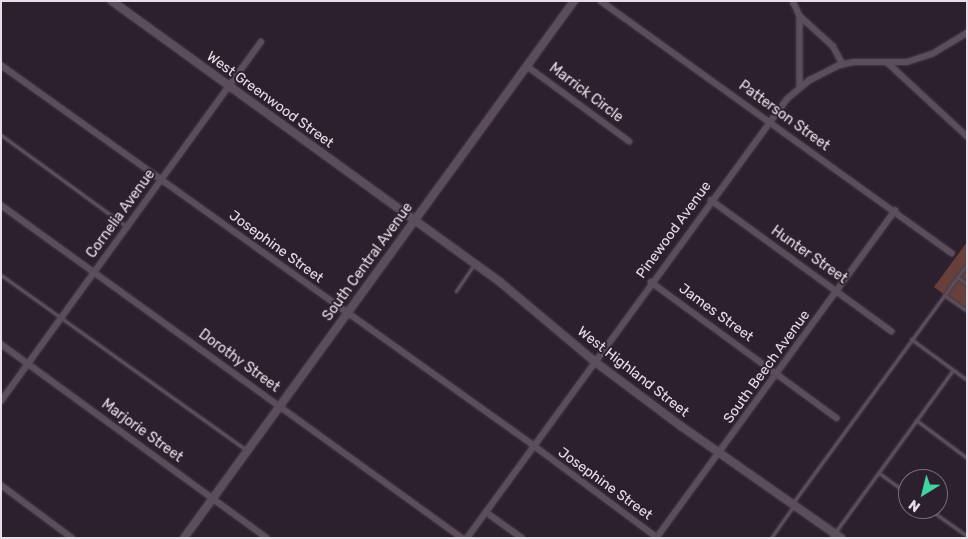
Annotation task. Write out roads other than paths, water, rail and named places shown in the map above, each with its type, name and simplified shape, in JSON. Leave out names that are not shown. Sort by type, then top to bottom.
[{"type":"street","name":"South Central Avenue","points":[[184,538],[574,1]]},
{"type":"street","name":"Patterson Street","points":[[601,1],[952,252]]},
{"type":"street","points":[[793,1],[800,16],[833,46],[843,64]]},
{"type":"street","name":"West Greenwood Street","points":[[116,2],[414,220]]},
{"type":"street","points":[[800,16],[800,87]]},
{"type":"street","name":"Pinewood Avenue","points":[[467,538],[769,120],[800,87],[843,64],[906,62],[926,56],[967,33]]},
{"type":"street","name":"Cornelia Avenue","points":[[1,401],[261,42]]},
{"type":"street","points":[[887,62],[967,136]]},
{"type":"street","name":"Josephine Street","points":[[1,65],[525,439],[532,447],[658,538]]},
{"type":"street","name":"Marrick Circle","points":[[527,66],[629,141]]},
{"type":"street","name":"Hunter Street","points":[[711,200],[891,331]]},
{"type":"street","name":"Dorothy Street","points":[[1,205],[462,538]]},
{"type":"street","name":"South Beech Avenue","points":[[658,538],[895,211]]},
{"type":"street","name":"West Highland Street","points":[[414,220],[523,299],[594,361],[836,536]]},
{"type":"street","name":"James Street","points":[[651,282],[837,418]]},
{"type":"street","name":"Marjorie Street","points":[[1,344],[267,538]]},
{"type":"street","points":[[1,485],[72,538]]},
{"type":"street","points":[[486,512],[522,538]]},
{"type":"lane","points":[[1,135],[127,227]]},
{"type":"lane","points":[[456,291],[475,263]]},
{"type":"lane","points":[[771,538],[792,505],[967,264]]},
{"type":"lane","points":[[1,275],[246,451]]},
{"type":"lane","points":[[957,277],[967,284]]},
{"type":"lane","points":[[944,294],[967,311]]},
{"type":"lane","points":[[911,339],[967,380]]},
{"type":"lane","points":[[836,536],[953,370]]},
{"type":"lane","points":[[916,420],[967,458]]},
{"type":"lane","points":[[879,473],[898,487]]},
{"type":"lane","points":[[943,519],[967,536]]}]
